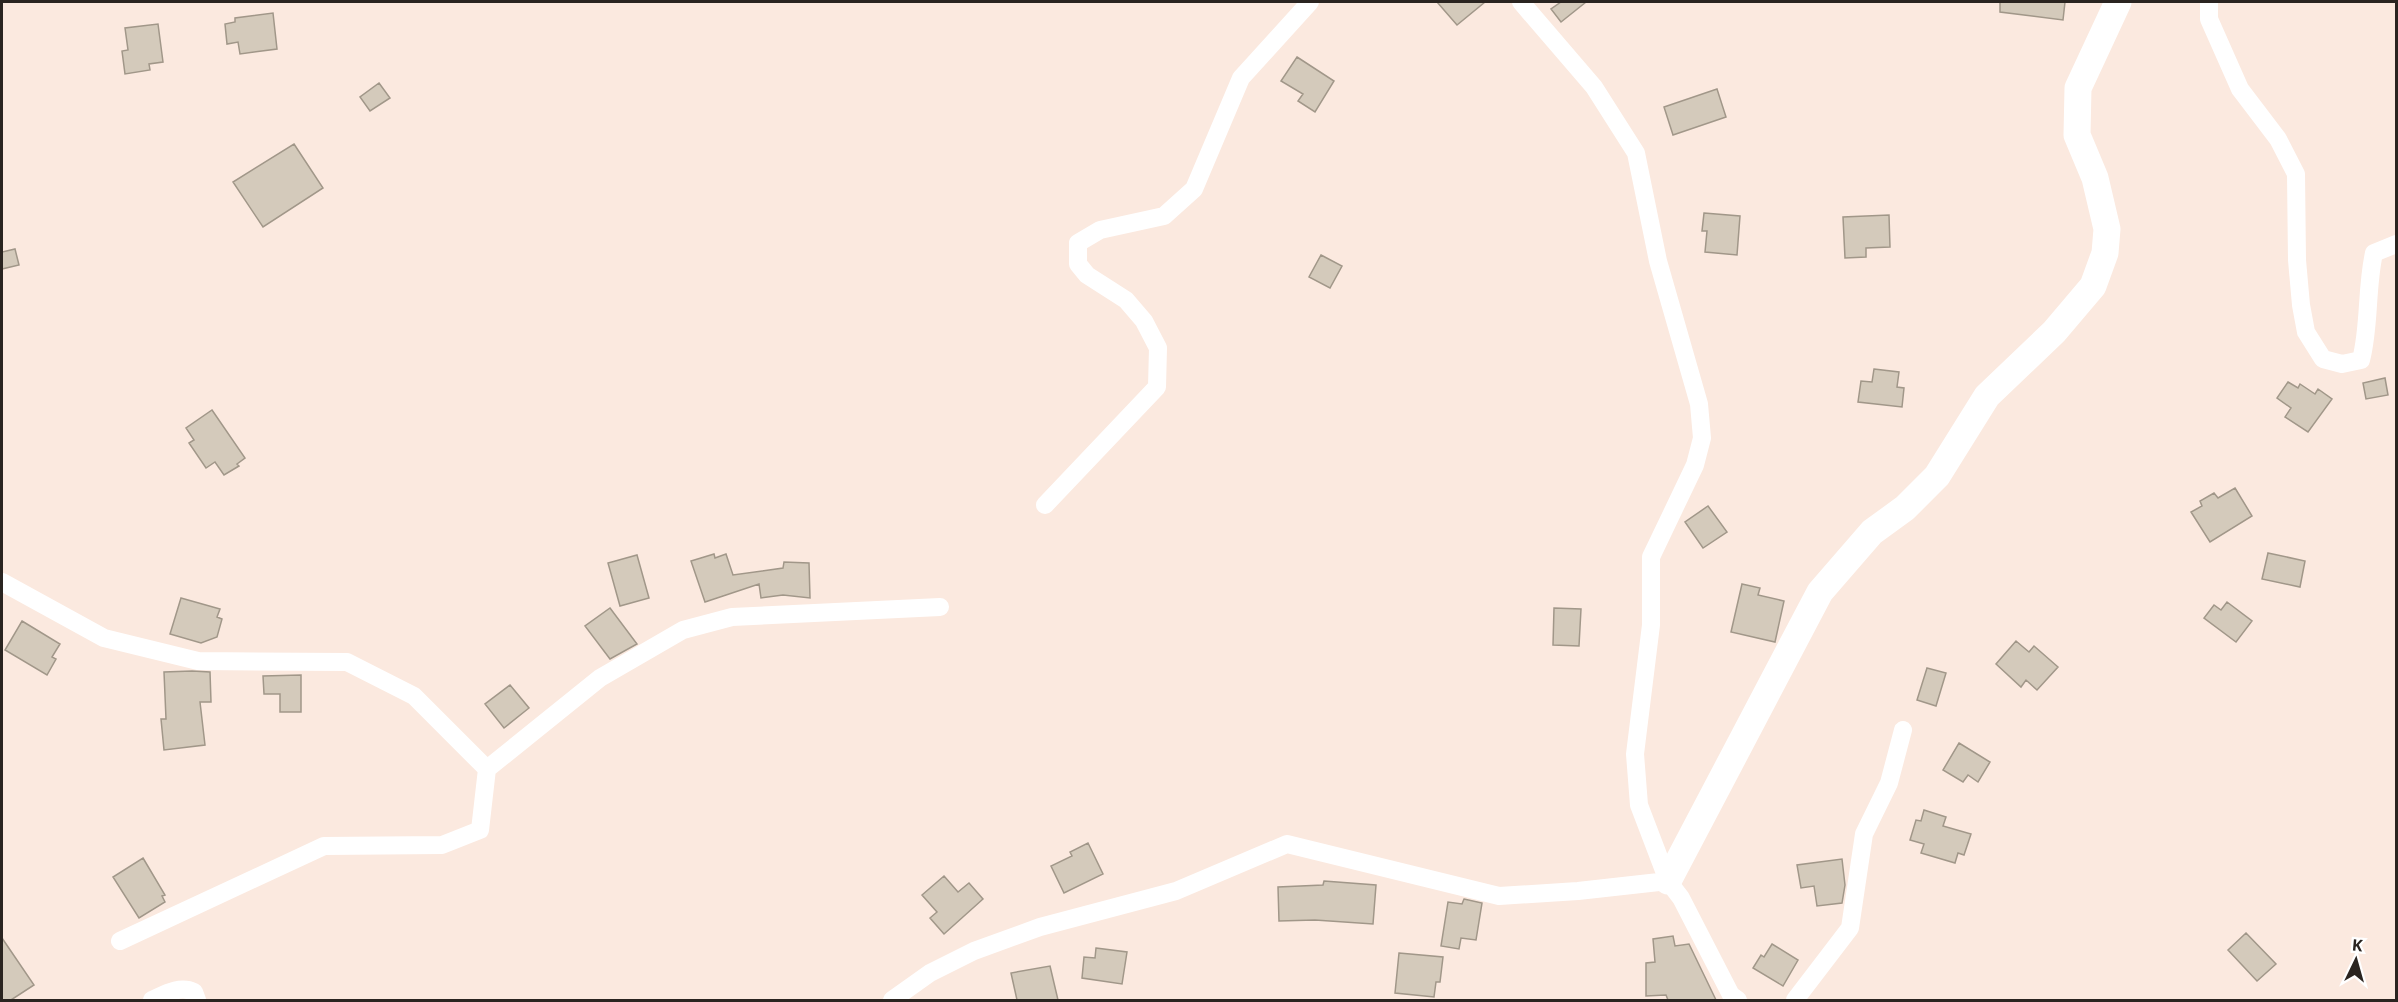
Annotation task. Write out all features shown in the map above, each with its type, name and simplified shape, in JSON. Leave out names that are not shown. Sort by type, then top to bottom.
[{"type":"street","points":[[1045,505],[1158,387],[1158,348],[1144,321],[1126,300],[1087,275],[1078,264],[1078,243],[1100,230],[1164,216],[1194,189],[1241,78],[1310,2]]},
{"type":"street","points":[[1521,2],[1594,87],[1636,153],[1658,261],[1699,404],[1702,438],[1695,465],[1651,557],[1651,625],[1635,754],[1639,806],[1668,881],[1681,898],[1731,995],[1738,1000]]},
{"type":"street","points":[[1668,881],[1820,592],[1872,532],[1905,508],[1937,476],[1987,396],[2054,332],[2093,286],[2105,253],[2107,229],[2095,178],[2077,135],[2078,88],[2118,2]]},
{"type":"street","points":[[2208,2],[2209,20],[2240,88],[2278,139],[2296,174],[2297,260],[2301,305],[2306,332],[2323,358],[2342,364],[2361,360],[2367,339],[2369,283],[2374,254],[2397,244]]},
{"type":"street","points":[[2,582],[104,638],[198,661],[347,662],[414,696],[487,769]]},
{"type":"street","points":[[120,941],[324,846],[442,845],[480,830],[487,769],[600,678],[683,630],[732,617],[940,608]]},
{"type":"street","points":[[1795,1000],[1851,928],[1864,834],[1889,783],[1903,730]]},
{"type":"street","points":[[892,1000],[930,973],[974,951],[1040,927],[1176,891],[1287,844],[1499,896],[1578,891],[1668,881]]},
{"type":"street","points":[[152,1000],[182,989],[194,992],[196,1000]]},
{"type":"building","points":[[1437,2],[1485,2],[1457,25]]},
{"type":"building","points":[[1561,2],[1586,2],[1561,22],[1551,9]]},
{"type":"building","points":[[2000,2],[2065,2],[2063,20],[2000,12]]},
{"type":"building","points":[[273,13],[277,49],[240,54],[238,42],[227,44],[225,24],[235,22],[235,18]]},
{"type":"building","points":[[158,24],[163,62],[149,64],[150,70],[125,74],[122,51],[128,50],[125,28]]},
{"type":"building","points":[[1297,57],[1334,81],[1315,112],[1298,101],[1303,94],[1281,81]]},
{"type":"building","points":[[379,83],[390,98],[370,111],[360,97]]},
{"type":"building","points":[[1717,89],[1726,117],[1673,135],[1664,107]]},
{"type":"building","points":[[294,144],[323,188],[263,227],[233,182]]},
{"type":"building","points":[[1704,213],[1740,216],[1737,255],[1705,252],[1707,231],[1702,231]]},
{"type":"building","points":[[1889,215],[1890,247],[1866,248],[1866,257],[1845,258],[1843,217]]},
{"type":"building","points":[[15,249],[19,265],[2,269],[2,252]]},
{"type":"building","points":[[1321,255],[1342,266],[1330,288],[1309,277]]},
{"type":"building","points":[[1874,369],[1899,372],[1897,387],[1904,388],[1902,407],[1858,402],[1861,381],[1872,382]]},
{"type":"building","points":[[2385,378],[2388,395],[2366,399],[2363,383]]},
{"type":"building","points":[[2288,382],[2298,388],[2300,384],[2315,394],[2318,389],[2332,399],[2308,432],[2285,417],[2291,408],[2277,398]]},
{"type":"building","points":[[212,410],[245,458],[237,464],[239,466],[224,475],[215,462],[206,468],[189,443],[194,440],[186,428]]},
{"type":"building","points":[[2235,488],[2252,516],[2210,542],[2191,512],[2202,506],[2200,501],[2214,493],[2218,498]]},
{"type":"building","points":[[1708,506],[1727,532],[1703,548],[1685,522]]},
{"type":"building","points":[[2268,553],[2305,561],[2300,587],[2262,579]]},
{"type":"building","points":[[714,554],[715,558],[726,554],[733,575],[783,568],[784,562],[809,563],[810,598],[783,595],[761,598],[759,584],[705,602],[691,561]]},
{"type":"building","points":[[637,555],[649,598],[620,606],[608,563]]},
{"type":"building","points":[[1742,584],[1760,588],[1758,595],[1784,601],[1775,642],[1731,632]]},
{"type":"building","points":[[181,598],[220,609],[217,617],[222,619],[217,637],[201,643],[170,634]]},
{"type":"building","points":[[2227,602],[2252,621],[2236,642],[2204,618],[2214,605],[2221,610]]},
{"type":"building","points":[[610,608],[637,644],[610,659],[585,626]]},
{"type":"building","points":[[1554,608],[1581,609],[1579,646],[1553,645]]},
{"type":"building","points":[[22,621],[60,644],[52,657],[56,659],[47,675],[5,650]]},
{"type":"building","points":[[2016,641],[2029,652],[2034,646],[2058,667],[2037,690],[2026,680],[2021,687],[1996,664]]},
{"type":"building","points":[[1927,668],[1946,673],[1936,706],[1917,700]]},
{"type":"building","points":[[164,672],[210,672],[211,702],[200,702],[205,745],[164,750],[161,719],[166,719]]},
{"type":"building","points":[[301,675],[301,712],[280,712],[280,694],[264,694],[263,676]]},
{"type":"building","points":[[510,685],[529,708],[504,728],[485,704]]},
{"type":"building","points":[[1959,743],[1990,762],[1978,782],[1968,775],[1963,782],[1943,770]]},
{"type":"building","points":[[1924,810],[1946,817],[1943,826],[1971,834],[1964,855],[1958,853],[1955,863],[1921,853],[1924,844],[1910,840],[1916,820],[1921,821]]},
{"type":"building","points":[[1088,843],[1103,874],[1064,893],[1051,866],[1072,856],[1070,852]]},
{"type":"building","points":[[143,858],[165,895],[162,896],[165,902],[139,918],[113,877]]},
{"type":"building","points":[[1842,859],[1845,885],[1842,903],[1817,906],[1814,886],[1801,888],[1797,865]]},
{"type":"building","points":[[944,876],[958,892],[969,883],[983,899],[944,934],[930,918],[937,912],[922,895]]},
{"type":"building","points":[[1324,881],[1376,885],[1373,924],[1315,920],[1279,921],[1278,887],[1323,885]]},
{"type":"building","points":[[1464,899],[1482,903],[1476,940],[1461,938],[1459,949],[1441,946],[1448,902],[1462,904]]},
{"type":"building","points":[[2246,933],[2276,964],[2257,981],[2228,950]]},
{"type":"building","points":[[1673,936],[1675,946],[1689,944],[1716,1000],[1668,1000],[1666,995],[1646,996],[1646,963],[1655,962],[1653,939]]},
{"type":"building","points":[[2,938],[34,985],[11,1000],[2,1000]]},
{"type":"building","points":[[1772,944],[1798,960],[1783,986],[1753,968]]},
{"type":"building","points":[[1096,948],[1127,952],[1122,984],[1082,978],[1084,957],[1095,958]]},
{"type":"building","points":[[1399,953],[1443,957],[1440,982],[1436,982],[1434,997],[1395,993]]},
{"type":"building","points":[[1050,966],[1058,1000],[1017,1000],[1011,973]]}]
